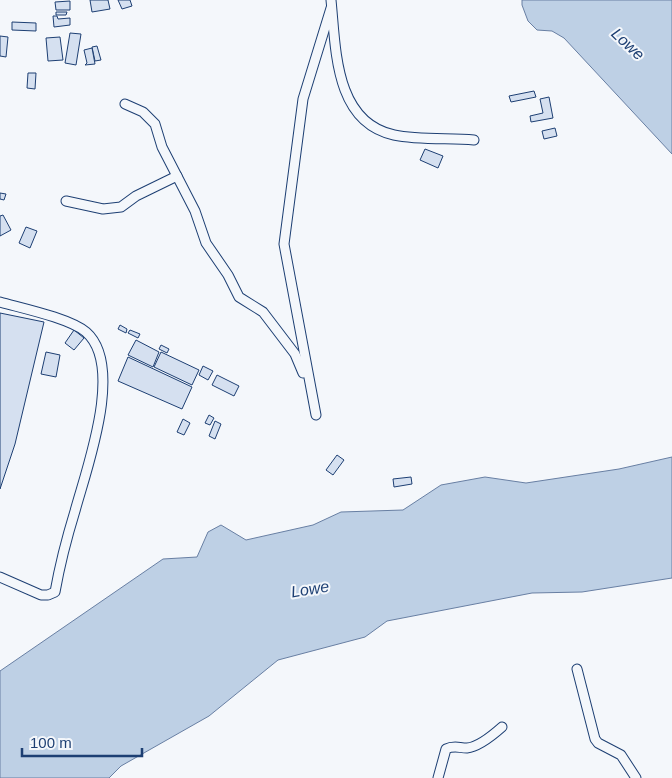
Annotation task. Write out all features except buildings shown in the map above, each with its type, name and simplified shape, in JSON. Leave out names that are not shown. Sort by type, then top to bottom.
[{"type":"street","points":[[331,4],[338,67],[348,101],[360,117],[394,135],[474,140]]},
{"type":"street","points":[[316,415],[284,244],[303,99],[331,4]]},
{"type":"street","points":[[125,104],[143,112],[155,124],[162,147],[195,211],[206,243],[228,275],[239,297],[263,312],[295,354],[309,385]]},
{"type":"street","points":[[66,201],[103,209],[122,207],[136,196],[177,176]]},
{"type":"street","points":[[0,302],[34,311],[85,332],[100,355],[102,389],[92,456],[66,543],[55,592],[41,595],[0,577]]},
{"type":"street","points":[[577,669],[595,740],[621,755],[636,778]]},
{"type":"street","points":[[438,778],[446,749],[457,746],[469,748],[495,734],[502,727]]},
{"type":"water","name":"Lowe","points":[[522,0],[672,0],[672,154],[564,38],[552,31],[537,30],[528,21]]},
{"type":"water","name":"Lowe","points":[[672,457],[672,578],[582,592],[532,593],[387,621],[365,637],[278,660],[209,716],[121,766],[109,778],[0,778],[0,671],[163,559],[197,557],[208,532],[221,525],[246,540],[313,525],[341,512],[403,510],[441,485],[485,477],[526,483],[619,469]]}]
